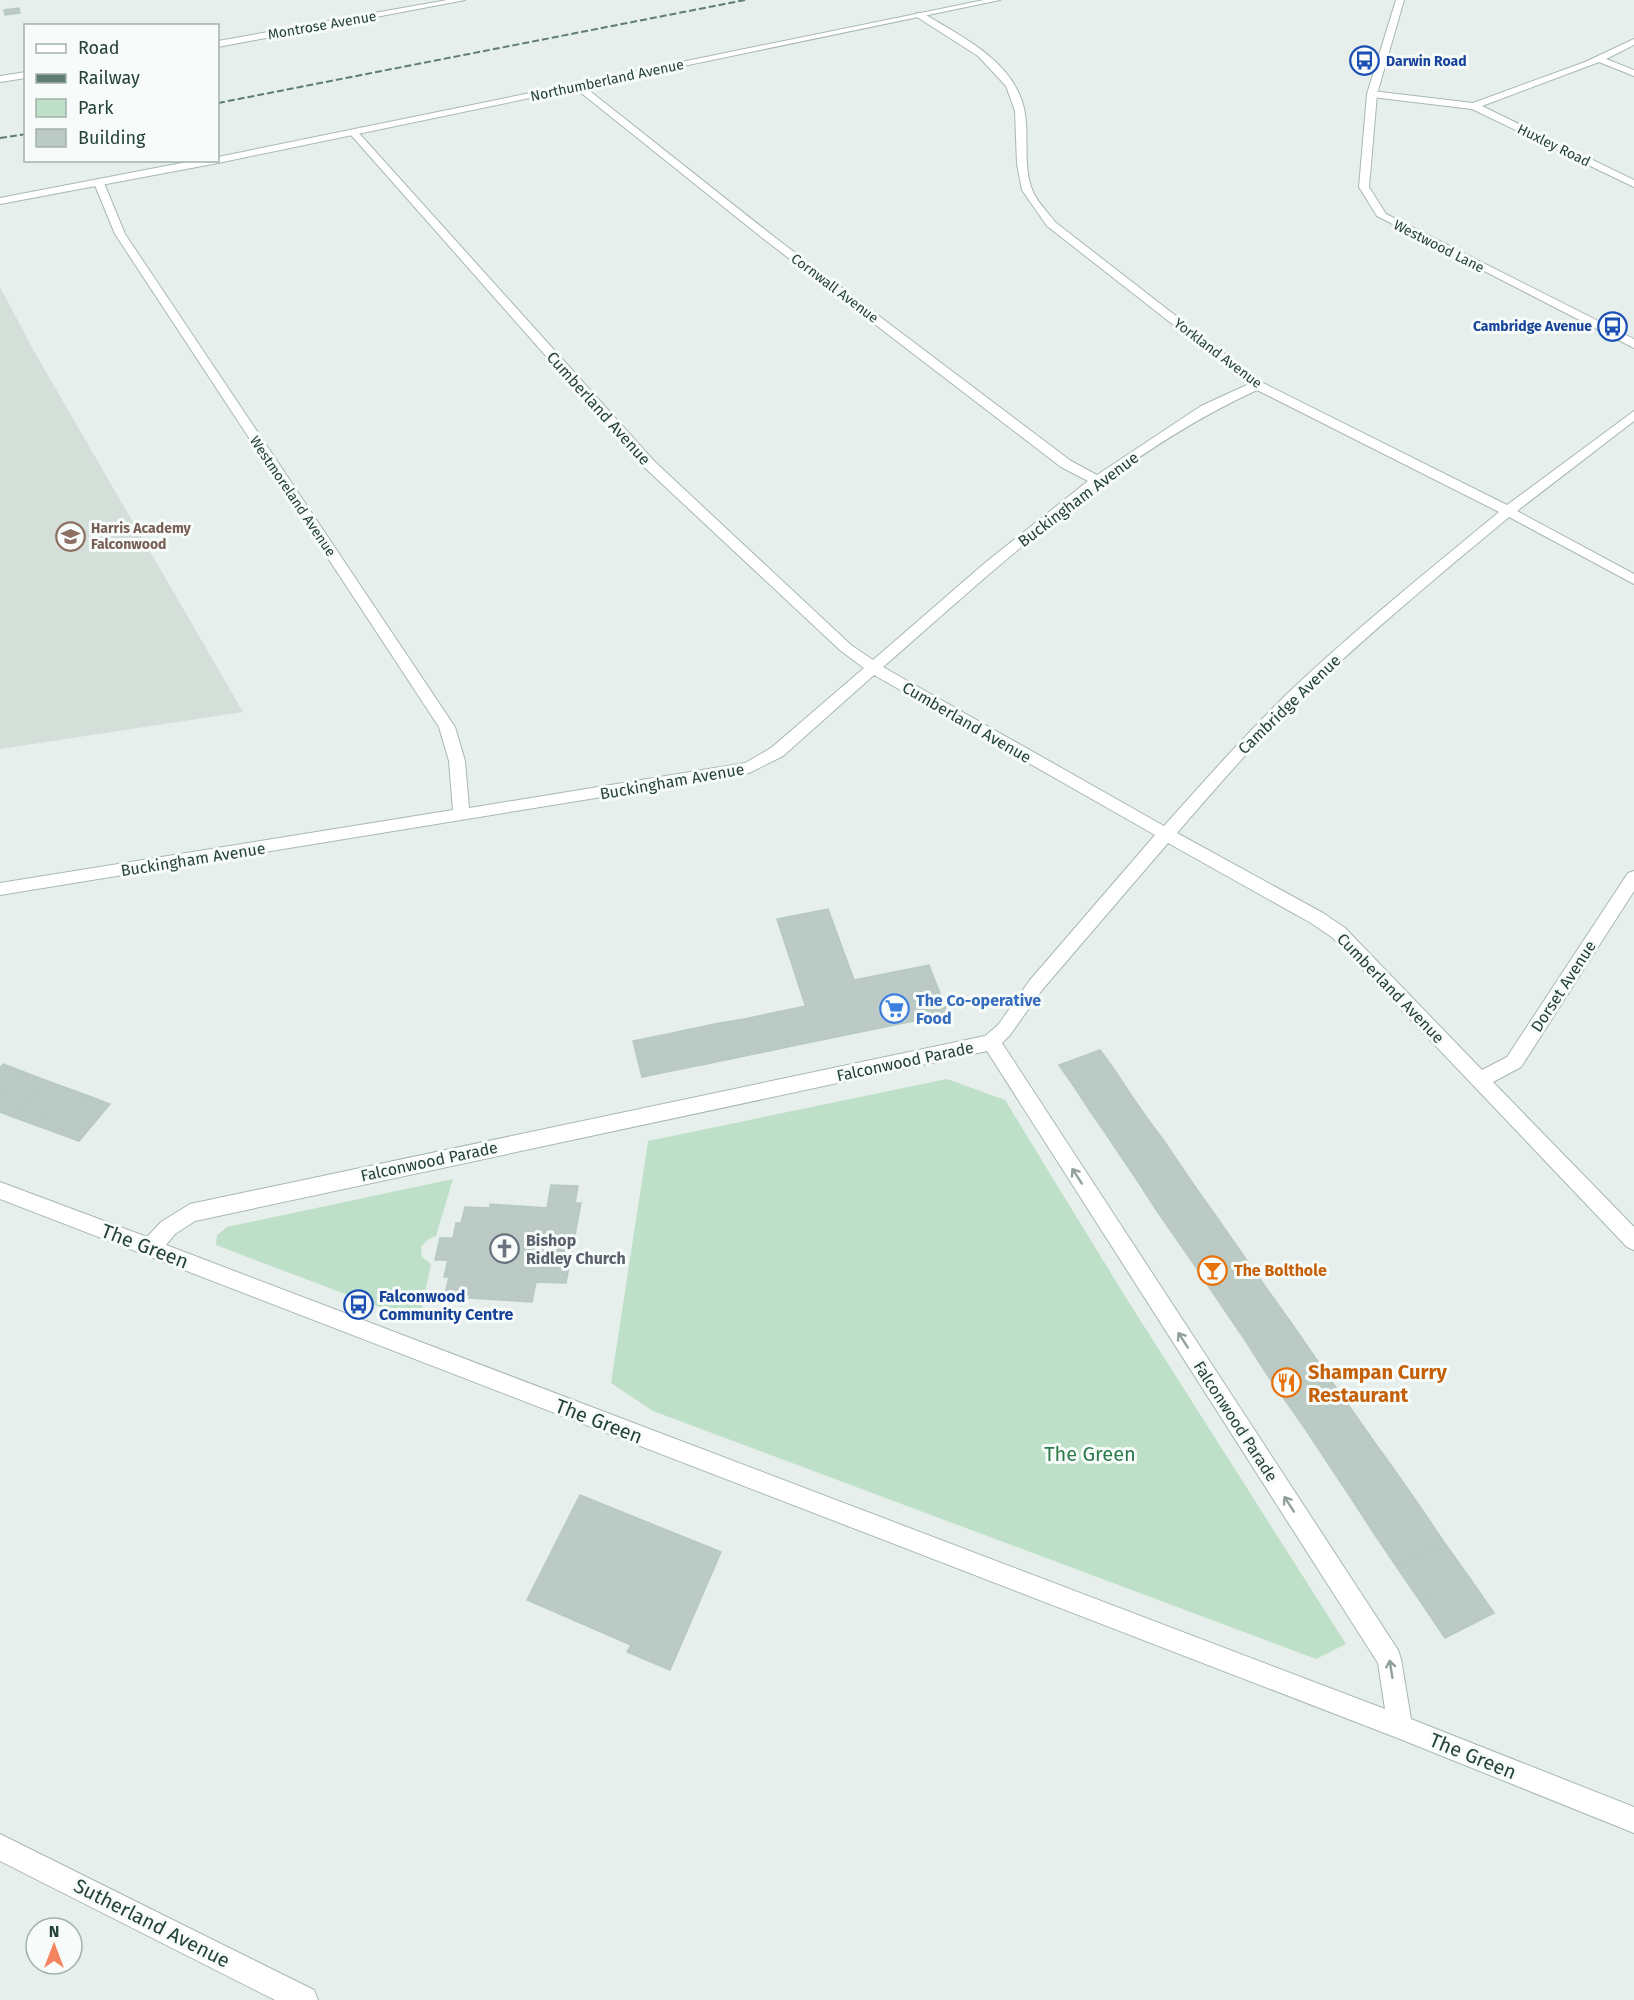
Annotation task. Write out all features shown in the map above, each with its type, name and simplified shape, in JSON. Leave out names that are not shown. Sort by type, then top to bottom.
[{"type":"street","name":"Montrose Avenue","points":[[219,44],[461,0]]},
{"type":"street","name":"Northumberland Avenue","points":[[219,160],[996,0]]},
{"type":"street","name":"Westwood Lane","points":[[1400,0],[1372,94],[1364,187],[1382,216],[1634,344]]},
{"type":"street","name":"Yorkland Avenue","points":[[920,15],[980,53],[1011,86],[1020,111],[1024,180],[1028,192],[1051,224],[1257,385],[1508,511],[1634,580]]},
{"type":"street","points":[[1372,94],[1474,106],[1599,59],[1634,42]]},
{"type":"street","points":[[1599,59],[1634,73]]},
{"type":"street","points":[[0,79],[24,75]]},
{"type":"street","name":"Cornwall Avenue","points":[[578,86],[769,238],[1066,464],[1097,482]]},
{"type":"street","name":"Huxley Road","points":[[1474,106],[1634,184]]},
{"type":"street","name":"Cumberland Avenue","points":[[354,133],[649,464],[846,648],[875,669],[1340,933],[1634,1241]]},
{"type":"street","name":"Northumberland Avenue","points":[[0,201],[207,162]]},
{"type":"street","name":"Westmoreland Avenue","points":[[99,183],[120,234],[447,727],[457,761],[461,815]]},
{"type":"street","name":"Buckingham Avenue","points":[[0,890],[749,768],[777,752],[875,669],[991,565],[1097,482],[1204,409],[1257,385]]},
{"type":"street","name":"Cambridge Avenue","points":[[991,1042],[1004,1030],[1036,985],[1166,834],[1238,753],[1294,696],[1390,609],[1508,511],[1634,415]]},
{"type":"street","name":"Dorset Avenue","points":[[1479,1080],[1514,1062],[1634,877]]},
{"type":"street","name":"Falconwood Parade","points":[[151,1248],[168,1228],[190,1214],[630,1118],[963,1050],[991,1042],[1389,1659],[1400,1727]]},
{"type":"street","name":"The Green","points":[[0,1190],[1400,1727],[1634,1820]]},
{"type":"street","name":"Sutherland Avenue","points":[[0,1846],[304,2000]]},
{"type":"shaded area","name":"Harris Academy Falconwood","points":[[0,287],[35,353],[243,712],[0,749]]},
{"type":"green space","points":[[947,1079],[1005,1100],[1123,1293],[1346,1644],[1316,1659],[653,1411],[611,1383],[648,1141]]},
{"type":"green space","points":[[453,1179],[436,1236],[427,1240],[421,1247],[422,1257],[431,1264],[419,1322],[216,1245],[217,1235],[227,1227]]},
{"type":"building","points":[[19,8],[20,13],[5,15],[4,10]]},
{"type":"building","points":[[828,909],[854,980],[929,965],[948,1014],[817,1041],[777,919]]},
{"type":"building","points":[[805,1006],[817,1041],[788,1047],[777,1012]]},
{"type":"building","points":[[777,1012],[788,1047],[759,1053],[749,1018]]},
{"type":"building","points":[[749,1018],[759,1053],[730,1059],[720,1023]]},
{"type":"building","points":[[720,1023],[730,1059],[701,1065],[691,1029]]},
{"type":"building","points":[[691,1029],[701,1065],[671,1071],[663,1035]]},
{"type":"building","points":[[663,1035],[671,1071],[642,1077],[633,1041]]},
{"type":"building","points":[[1100,1050],[1116,1072],[1075,1088],[1059,1065]]},
{"type":"building","points":[[3,1064],[24,1072],[0,1099],[0,1068]]},
{"type":"building","points":[[24,1072],[45,1080],[13,1117],[0,1112],[0,1099]]},
{"type":"building","points":[[1116,1072],[1131,1095],[1090,1111],[1075,1088]]},
{"type":"building","points":[[45,1080],[67,1088],[35,1125],[13,1117]]},
{"type":"building","points":[[67,1088],[89,1096],[57,1133],[35,1125]]},
{"type":"building","points":[[1131,1095],[1147,1118],[1106,1134],[1090,1111]]},
{"type":"building","points":[[89,1096],[110,1104],[79,1141],[57,1133]]},
{"type":"building","points":[[1147,1118],[1164,1141],[1122,1158],[1106,1134]]},
{"type":"building","points":[[1164,1141],[1181,1166],[1139,1183],[1122,1158]]},
{"type":"building","points":[[1181,1166],[1198,1191],[1155,1208],[1139,1183]]},
{"type":"building","name":"Bishop Ridley Church","points":[[551,1185],[578,1186],[575,1203],[581,1203],[566,1283],[536,1282],[532,1302],[445,1294],[449,1277],[444,1277],[448,1260],[435,1260],[440,1238],[453,1238],[456,1223],[461,1223],[465,1207],[490,1208],[490,1204],[547,1208]]},
{"type":"building","points":[[1198,1191],[1216,1216],[1173,1234],[1155,1208]]},
{"type":"building","points":[[1216,1216],[1234,1242],[1191,1260],[1173,1234]]},
{"type":"building","points":[[1234,1242],[1253,1269],[1209,1287],[1191,1260]]},
{"type":"building","points":[[1253,1269],[1272,1296],[1228,1315],[1209,1287]]},
{"type":"building","points":[[1272,1296],[1292,1324],[1247,1343],[1228,1315]]},
{"type":"building","points":[[1292,1324],[1312,1353],[1266,1373],[1247,1343]]},
{"type":"building","points":[[1312,1353],[1332,1382],[1287,1403],[1266,1373]]},
{"type":"building","points":[[1332,1382],[1354,1413],[1308,1433],[1287,1403]]},
{"type":"building","points":[[1354,1413],[1375,1443],[1329,1465],[1308,1433]]},
{"type":"building","points":[[1375,1443],[1398,1475],[1351,1498],[1329,1465]]},
{"type":"building","points":[[1398,1475],[1421,1508],[1373,1532],[1351,1498]]},
{"type":"building","points":[[580,1495],[721,1552],[670,1670],[627,1652],[631,1645],[527,1600]]},
{"type":"building","points":[[1421,1508],[1444,1542],[1396,1566],[1373,1532]]},
{"type":"building","points":[[1444,1542],[1469,1577],[1420,1601],[1396,1566]]},
{"type":"building","points":[[1469,1577],[1494,1613],[1445,1638],[1420,1601]]},
{"type":"railway","points":[[219,103],[745,0]]},
{"type":"railway","points":[[0,138],[24,134]]},
{"type":"place","name":"Darwin Road","points":[[1365,61]]},
{"type":"place","name":"Cambridge Avenue","points":[[1613,326]]},
{"type":"place","name":"Harris Academy Falconwood","points":[[70,536]]},
{"type":"place","name":"The Co-operative Food","points":[[895,1009]]},
{"type":"place","name":"Bishop Ridley Church","points":[[505,1249]]},
{"type":"place","name":"The Bolthole","points":[[1213,1270]]},
{"type":"place","name":"Falconwood Community Centre","points":[[358,1305]]},
{"type":"place","name":"Shampan Curry Restaurant","points":[[1287,1383]]}]
